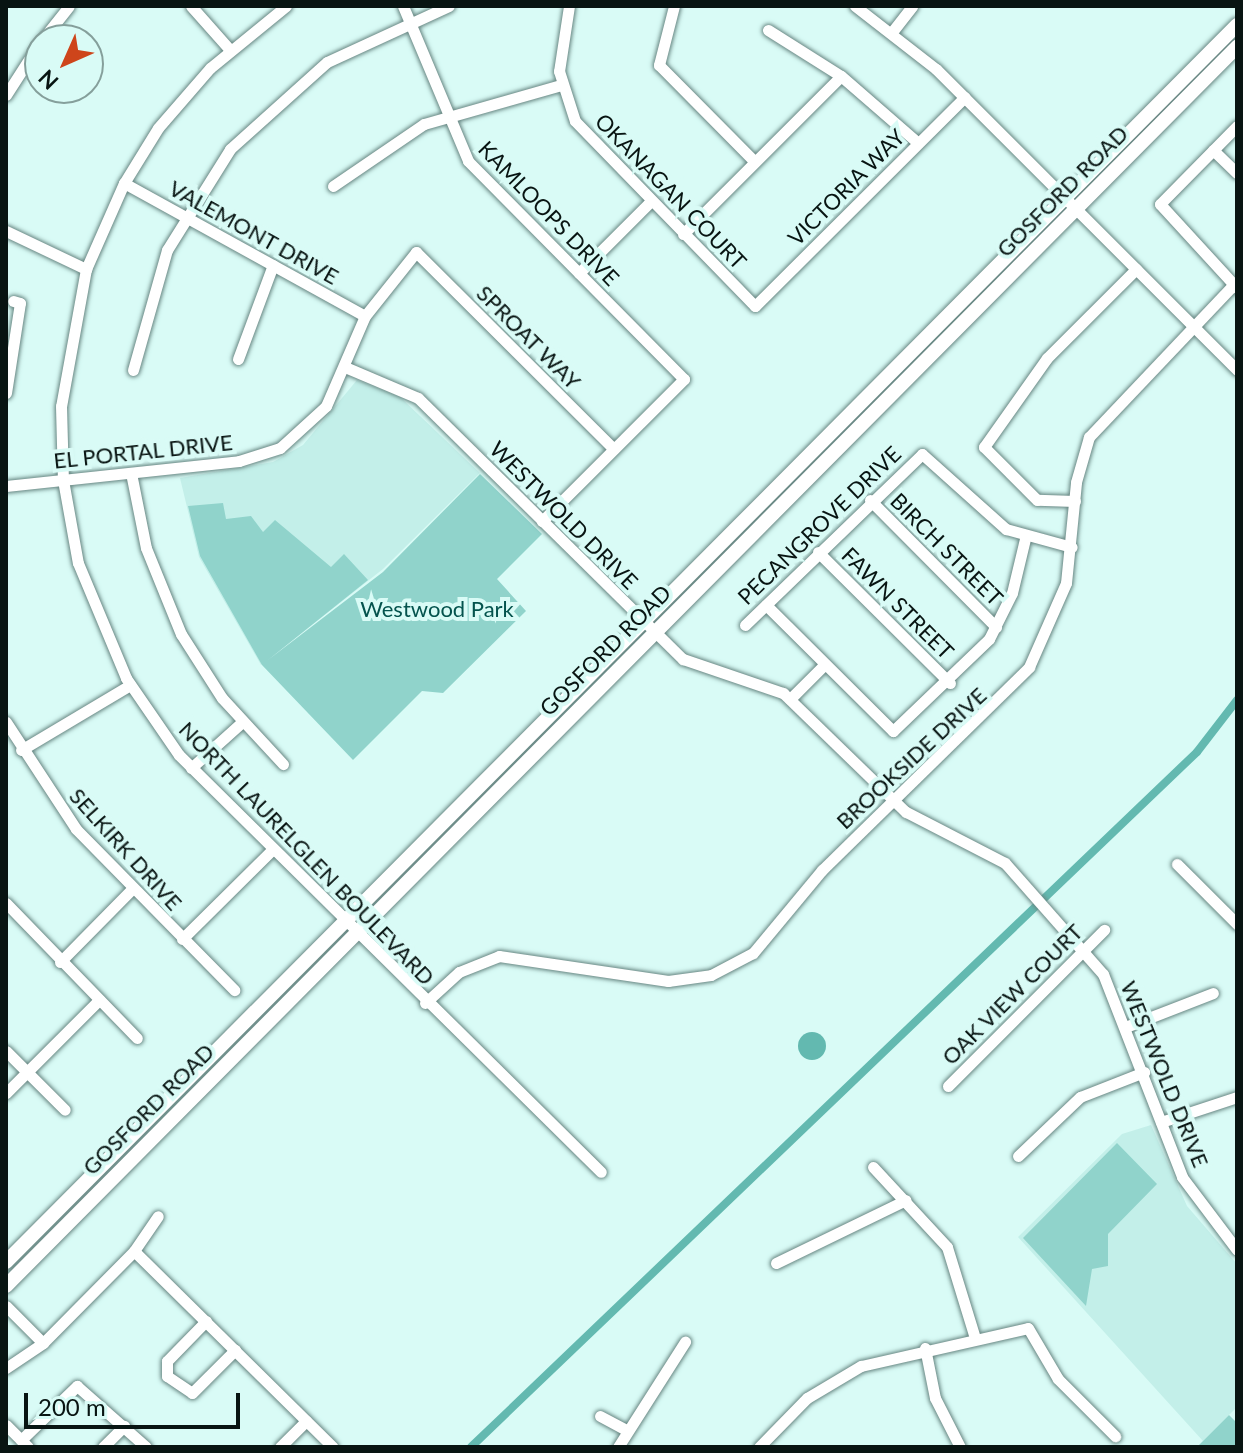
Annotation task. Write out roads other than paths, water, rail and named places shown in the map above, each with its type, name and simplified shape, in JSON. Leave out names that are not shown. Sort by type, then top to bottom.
[{"type":"main road","name":"GOSFORD ROAD","points":[[6,1262],[1237,25]]},
{"type":"main road","name":"GOSFORD ROAD","points":[[6,1286],[1235,51]]},
{"type":"main road","points":[[6,1272],[44,1234],[49,1217]]},
{"type":"street","points":[[55,24],[69,6]]},
{"type":"street","points":[[191,6],[230,50]]},
{"type":"street","name":"NORTH LAURELGLEN BOULEVARD","points":[[286,6],[230,50],[175,107],[124,183],[86,269],[63,380],[63,480],[89,597],[130,685],[191,768],[425,1003],[601,1172]]},
{"type":"street","name":"KAMLOOPS DRIVE","points":[[403,6],[445,115],[468,161],[684,379],[614,449]]},
{"type":"street","points":[[133,370],[155,279],[184,216],[230,149],[281,97],[353,46],[408,20],[449,6]]},
{"type":"street","points":[[333,186],[383,147],[445,115],[561,85],[569,6]]},
{"type":"street","points":[[674,6],[659,65],[755,162]]},
{"type":"street","points":[[855,6],[892,32],[965,97],[1237,370]]},
{"type":"street","points":[[892,32],[912,6]]},
{"type":"street","points":[[768,30],[841,76],[918,143]]},
{"type":"street","points":[[6,95],[24,67]]},
{"type":"street","points":[[683,234],[841,76]]},
{"type":"street","name":"OKANAGAN COURT","points":[[561,85],[585,134],[755,306]]},
{"type":"street","name":"VICTORIA WAY","points":[[755,306],[965,97]]},
{"type":"street","points":[[1235,287],[1160,204],[1237,126]]},
{"type":"street","points":[[1213,150],[1237,173]]},
{"type":"street","name":"VALEMONT DRIVE","points":[[124,183],[365,316]]},
{"type":"street","points":[[579,273],[651,201]]},
{"type":"street","points":[[6,231],[86,269]]},
{"type":"street","name":"EL PORTAL DRIVE","points":[[6,486],[239,461],[280,448],[318,417],[345,367],[365,316],[416,252]]},
{"type":"street","name":"SPROAT WAY","points":[[416,252],[614,449]]},
{"type":"street","points":[[238,359],[273,265]]},
{"type":"street","points":[[1075,501],[1037,500],[984,447],[1047,358],[1136,269]]},
{"type":"street","name":"BROOKSIDE DRIVE","points":[[425,1003],[459,972],[499,956],[668,981],[726,970],[765,942],[822,870],[892,799],[988,716],[1029,667],[1060,605],[1072,547],[1078,467],[1097,423],[1192,325],[1235,287]]},
{"type":"street","points":[[6,393],[20,303],[13,301]]},
{"type":"street","name":"WESTWOLD DRIVE","points":[[345,367],[418,398],[642,622],[695,665],[790,699],[917,820],[992,854],[1035,894],[1086,949],[1128,1026],[1161,1122],[1191,1193],[1237,1250]]},
{"type":"street","points":[[542,521],[614,449]]},
{"type":"street","name":"PECANGROVE DRIVE","points":[[745,625],[870,500],[922,454],[1025,539]]},
{"type":"street","points":[[131,473],[166,603],[196,661],[242,722],[283,764]]},
{"type":"street","name":"BIRCH STREET","points":[[870,500],[996,627]]},
{"type":"street","points":[[766,605],[893,731],[950,683],[996,627],[1025,539],[1072,547]]},
{"type":"street","name":"FAWN STREET","points":[[818,552],[950,683]]},
{"type":"street","points":[[790,699],[825,664]]},
{"type":"street","points":[[21,750],[130,685]]},
{"type":"street","name":"SELKIRK DRIVE","points":[[6,722],[21,750],[76,829],[234,990]]},
{"type":"street","points":[[191,768],[242,722]]},
{"type":"street","points":[[182,939],[272,850]]},
{"type":"street","points":[[1177,864],[1237,924]]},
{"type":"street","points":[[60,962],[132,889]]},
{"type":"street","points":[[6,903],[137,1038]]},
{"type":"street","name":"OAK VIEW COURT","points":[[948,1086],[1104,930]]},
{"type":"street","points":[[1128,1026],[1213,993]]},
{"type":"street","points":[[6,1093],[99,1000]]},
{"type":"street","points":[[6,1051],[65,1110]]},
{"type":"street","points":[[1018,1156],[1080,1097],[1144,1072]]},
{"type":"street","points":[[1161,1122],[1237,1097]]},
{"type":"street","points":[[873,1167],[906,1200],[956,1265],[975,1338]]},
{"type":"street","points":[[776,1263],[906,1200]]},
{"type":"street","points":[[6,1368],[43,1343],[134,1251],[158,1216]]},
{"type":"street","points":[[134,1251],[333,1447]]},
{"type":"street","points":[[6,1306],[43,1343]]},
{"type":"street","points":[[206,1321],[165,1366],[192,1393],[235,1350]]},
{"type":"street","points":[[759,1447],[790,1412],[841,1376],[925,1348],[1028,1328],[1058,1379],[1115,1436]]},
{"type":"street","points":[[618,1447],[626,1430],[685,1342]]},
{"type":"street","points":[[925,1348],[935,1398],[960,1447]]},
{"type":"street","points":[[6,1425],[25,1443],[77,1386],[146,1447]]},
{"type":"street","points":[[600,1416],[626,1430]]},
{"type":"street","points":[[280,1447],[306,1421]]},
{"type":"street","points":[[103,1447],[124,1426]]},
{"type":"waterway","points":[[471,1447],[1197,752],[1237,700]]},
{"type":"park label","name":"Westwood Park","points":[[437,609]]}]
